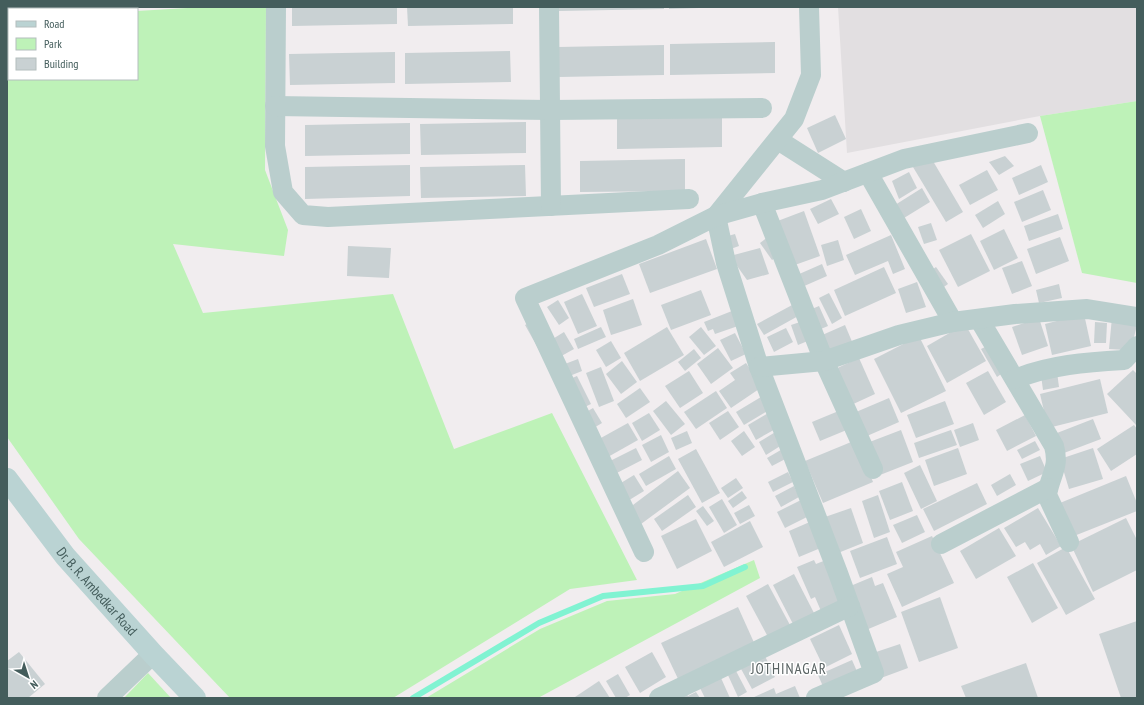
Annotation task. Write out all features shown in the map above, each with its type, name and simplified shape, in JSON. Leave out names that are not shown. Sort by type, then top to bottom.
[{"type":"street","points":[[276,7],[275,146],[283,192],[303,215],[328,217],[689,199]]},
{"type":"street","points":[[549,7],[551,206]]},
{"type":"street","points":[[716,216],[794,119],[811,75],[809,7]]},
{"type":"street","points":[[275,106],[550,110],[762,108]]},
{"type":"street","points":[[644,552],[525,298],[658,245],[716,216],[762,203],[822,190],[904,159],[1028,133]]},
{"type":"street","points":[[778,140],[844,182]]},
{"type":"street","points":[[868,173],[953,322]]},
{"type":"street","points":[[762,203],[824,361],[873,469]]},
{"type":"street","points":[[716,216],[726,263],[759,367],[874,673],[816,698]]},
{"type":"street","points":[[759,367],[824,361],[899,335],[953,322],[978,318],[1087,309],[1137,317]]},
{"type":"street","points":[[978,318],[1054,446],[1057,464],[1047,495],[1069,542]]},
{"type":"street","points":[[1015,380],[1033,372],[1053,367],[1124,360],[1137,346]]},
{"type":"street","name":"Dr. B. R. Ambedkar Road","points":[[7,479],[65,556],[153,654],[195,698]]},
{"type":"street","points":[[941,544],[1048,488]]},
{"type":"street","points":[[658,698],[850,606]]},
{"type":"street","points":[[107,698],[153,654]]},
{"type":"shaded area","points":[[838,7],[1137,7],[1137,101],[1040,116],[847,153]]},
{"type":"green space","points":[[7,7],[114,8],[8,8],[8,80],[138,80],[138,11],[204,7],[266,7],[265,170],[288,230],[284,256],[173,244],[203,313],[393,294],[454,449],[552,413],[637,580],[570,589],[393,698],[230,698],[79,539],[7,437]]},
{"type":"green space","points":[[1137,101],[1137,283],[1082,273],[1040,116]]},
{"type":"green space","points":[[754,560],[760,578],[538,698],[426,698],[540,629],[607,601],[675,594]]},
{"type":"green space","points":[[148,673],[171,698],[124,698]]},
{"type":"building","points":[[292,7],[397,7],[397,24],[292,26]]},
{"type":"building","points":[[407,7],[513,7],[513,24],[408,26]]},
{"type":"building","points":[[559,7],[664,7],[664,9],[559,11]]},
{"type":"building","points":[[669,7],[699,7],[699,8],[669,9]]},
{"type":"building","points":[[775,42],[775,73],[670,75],[670,44]]},
{"type":"building","points":[[664,45],[664,75],[559,77],[558,47]]},
{"type":"building","points":[[510,51],[511,82],[405,84],[405,53]]},
{"type":"building","points":[[395,52],[395,83],[290,85],[289,54]]},
{"type":"building","points":[[835,115],[846,139],[818,153],[807,128]]},
{"type":"building","points":[[722,116],[722,147],[617,149],[617,118]]},
{"type":"building","points":[[526,122],[526,153],[421,155],[420,124]]},
{"type":"building","points":[[410,123],[410,154],[305,156],[305,125]]},
{"type":"building","points":[[930,156],[963,212],[946,222],[913,167]]},
{"type":"building","points":[[1005,156],[1014,166],[999,175],[989,162]]},
{"type":"building","points":[[685,159],[685,191],[580,192],[580,161]]},
{"type":"building","points":[[410,165],[410,196],[305,199],[305,167]]},
{"type":"building","points":[[525,165],[526,196],[421,198],[420,167]]},
{"type":"building","points":[[1041,165],[1048,182],[1019,195],[1012,178]]},
{"type":"building","points":[[987,170],[998,190],[970,205],[959,185]]},
{"type":"building","points":[[909,172],[917,188],[899,199],[892,181]]},
{"type":"building","points":[[922,188],[930,202],[904,218],[895,205]]},
{"type":"building","points":[[1043,190],[1051,210],[1022,222],[1014,202]]},
{"type":"building","points":[[831,199],[839,214],[818,224],[810,209]]},
{"type":"building","points":[[998,201],[1005,214],[983,228],[975,215]]},
{"type":"building","points":[[861,209],[871,231],[854,239],[844,217]]},
{"type":"building","points":[[804,211],[820,256],[792,266],[775,222]]},
{"type":"building","points":[[1058,214],[1063,229],[1029,241],[1024,226]]},
{"type":"building","points":[[931,223],[937,240],[924,244],[918,227]]},
{"type":"building","points":[[1004,229],[1018,258],[994,270],[980,241]]},
{"type":"building","points":[[735,234],[739,246],[725,251],[721,238]]},
{"type":"building","points":[[971,234],[990,271],[958,287],[939,250]]},
{"type":"building","points":[[891,235],[905,269],[893,274],[888,261],[855,275],[846,255]]},
{"type":"building","points":[[769,236],[780,255],[772,260],[760,243]]},
{"type":"building","points":[[1060,237],[1069,261],[1036,274],[1027,249]]},
{"type":"building","points":[[706,239],[717,269],[650,293],[639,264]]},
{"type":"building","points":[[838,240],[844,260],[827,266],[821,245]]},
{"type":"building","points":[[348,246],[391,248],[389,278],[347,276]]},
{"type":"building","points":[[760,248],[769,274],[747,280],[730,256]]},
{"type":"building","points":[[1022,261],[1032,286],[1012,294],[1002,268]]},
{"type":"building","points":[[822,264],[827,276],[802,287],[797,275]]},
{"type":"building","points":[[884,267],[896,293],[845,316],[834,290]]},
{"type":"building","points":[[936,267],[948,284],[941,289],[929,272]]},
{"type":"building","points":[[622,274],[630,294],[594,307],[586,288]]},
{"type":"building","points":[[917,282],[926,307],[906,313],[898,289]]},
{"type":"building","points":[[1059,284],[1062,298],[1039,303],[1036,290]]},
{"type":"building","points":[[701,290],[711,315],[671,330],[661,305]]},
{"type":"building","points":[[829,293],[842,318],[832,324],[819,298]]},
{"type":"building","points":[[582,294],[597,326],[578,334],[564,302]]},
{"type":"building","points":[[633,299],[642,325],[611,335],[603,310]]},
{"type":"building","points":[[558,300],[569,318],[559,325],[547,307]]},
{"type":"building","points":[[794,304],[800,315],[764,335],[757,324]]},
{"type":"building","points":[[819,306],[828,326],[816,331],[807,311]]},
{"type":"building","points":[[732,311],[738,326],[715,334],[713,329],[708,331],[704,322]]},
{"type":"building","points":[[1084,314],[1091,346],[1052,355],[1045,324]]},
{"type":"building","points":[[1112,317],[1137,325],[1134,337],[1125,350],[1109,349]]},
{"type":"building","points":[[538,318],[551,340],[564,332],[574,349],[547,364],[525,325]]},
{"type":"building","points":[[1039,318],[1048,346],[1022,355],[1012,327]]},
{"type":"building","points":[[803,321],[810,340],[798,345],[791,325]]},
{"type":"building","points":[[1095,322],[1107,323],[1106,343],[1094,343]]},
{"type":"building","points":[[965,324],[986,361],[947,383],[927,346]]},
{"type":"building","points":[[845,325],[853,344],[828,355],[820,336]]},
{"type":"building","points":[[601,327],[606,337],[578,349],[574,339]]},
{"type":"building","points":[[667,327],[684,355],[640,381],[624,353]]},
{"type":"building","points":[[701,327],[716,346],[704,355],[689,337]]},
{"type":"building","points":[[786,328],[793,342],[774,352],[767,337]]},
{"type":"building","points":[[735,333],[746,354],[731,361],[720,340]]},
{"type":"building","points":[[919,336],[946,391],[901,413],[874,359]]},
{"type":"building","points":[[611,341],[621,358],[606,367],[596,350]]},
{"type":"building","points":[[989,345],[1004,372],[997,377],[981,349]]},
{"type":"building","points":[[718,348],[733,368],[711,384],[697,364]]},
{"type":"building","points":[[694,349],[701,358],[685,371],[678,362]]},
{"type":"building","points":[[859,358],[875,394],[849,406],[833,370]]},
{"type":"building","points":[[578,359],[582,371],[562,379],[557,367]]},
{"type":"building","points":[[622,361],[637,382],[621,394],[606,374]]},
{"type":"building","points":[[746,363],[762,387],[731,408],[719,391],[735,380],[730,373]]},
{"type":"building","points":[[601,367],[614,401],[599,407],[586,373]]},
{"type":"building","points":[[1133,370],[1137,374],[1137,426],[1107,394]]},
{"type":"building","points":[[689,371],[703,393],[680,408],[665,386]]},
{"type":"building","points":[[988,371],[1006,402],[984,415],[966,383]]},
{"type":"building","points":[[1057,372],[1059,387],[1043,390],[1041,375]]},
{"type":"building","points":[[577,376],[591,404],[570,414],[556,385]]},
{"type":"building","points":[[1100,379],[1108,413],[1048,428],[1040,394]]},
{"type":"building","points":[[640,388],[650,402],[626,418],[617,404]]},
{"type":"building","points":[[716,391],[727,408],[696,429],[684,412]]},
{"type":"building","points":[[761,397],[769,410],[744,425],[736,412]]},
{"type":"building","points":[[889,398],[899,422],[867,436],[856,412]]},
{"type":"building","points":[[666,401],[685,424],[671,435],[653,411]]},
{"type":"building","points":[[945,401],[954,424],[916,438],[907,415]]},
{"type":"building","points":[[593,408],[602,423],[582,435],[573,420]]},
{"type":"building","points":[[841,410],[849,429],[820,441],[812,422]]},
{"type":"building","points":[[728,411],[739,427],[720,440],[709,423]]},
{"type":"building","points":[[770,412],[779,427],[756,440],[748,425]]},
{"type":"building","points":[[649,413],[660,430],[642,441],[632,423]]},
{"type":"building","points":[[1025,415],[1036,436],[1007,451],[996,430]]},
{"type":"building","points":[[1093,419],[1101,439],[1064,453],[1057,433]]},
{"type":"building","points":[[628,423],[638,440],[599,462],[590,444]]},
{"type":"building","points":[[973,423],[979,440],[960,447],[954,430]]},
{"type":"building","points":[[1134,425],[1137,429],[1137,454],[1111,471],[1097,449]]},
{"type":"building","points":[[901,430],[913,462],[880,475],[867,443]]},
{"type":"building","points":[[951,430],[957,445],[919,458],[914,443]]},
{"type":"building","points":[[687,431],[692,443],[676,450],[671,438]]},
{"type":"building","points":[[744,431],[755,447],[742,456],[731,441]]},
{"type":"building","points":[[777,431],[785,443],[766,455],[759,442]]},
{"type":"building","points":[[661,435],[669,452],[651,462],[642,445]]},
{"type":"building","points":[[856,440],[873,482],[823,503],[805,461]]},
{"type":"building","points":[[1035,441],[1040,450],[1022,459],[1017,450]]},
{"type":"building","points":[[786,447],[791,456],[772,466],[767,458]]},
{"type":"building","points":[[636,448],[642,460],[609,477],[602,465]]},
{"type":"building","points":[[958,448],[967,474],[934,486],[925,460]]},
{"type":"building","points":[[1093,448],[1103,479],[1069,489],[1060,459]]},
{"type":"building","points":[[696,449],[720,493],[702,503],[678,459]]},
{"type":"building","points":[[669,456],[676,469],[646,486],[639,474]]},
{"type":"building","points":[[1040,456],[1047,472],[1028,481],[1020,464]]},
{"type":"building","points":[[920,465],[937,501],[921,509],[904,473]]},
{"type":"building","points":[[678,471],[690,488],[641,524],[629,508]]},
{"type":"building","points":[[788,472],[793,482],[773,492],[768,482]]},
{"type":"building","points":[[1010,474],[1016,485],[997,496],[991,485]]},
{"type":"building","points":[[634,475],[644,491],[626,502],[616,486]]},
{"type":"building","points":[[1126,476],[1137,503],[1137,511],[1074,536],[1060,503]]},
{"type":"building","points":[[736,478],[743,488],[728,498],[721,488]]},
{"type":"building","points":[[902,482],[913,511],[890,520],[879,491]]},
{"type":"building","points":[[977,483],[987,504],[934,531],[923,509]]},
{"type":"building","points":[[794,486],[799,497],[781,507],[775,496]]},
{"type":"building","points":[[742,491],[747,498],[733,508],[728,501]]},
{"type":"building","points":[[688,495],[696,507],[662,531],[654,519]]},
{"type":"building","points":[[878,495],[890,532],[874,538],[862,501]]},
{"type":"building","points":[[722,499],[737,525],[724,533],[709,507]]},
{"type":"building","points":[[803,499],[811,515],[785,528],[777,512]]},
{"type":"building","points":[[749,505],[755,516],[740,524],[734,513]]},
{"type":"building","points":[[703,506],[714,521],[707,526],[696,511]]},
{"type":"building","points":[[851,508],[863,543],[838,553],[825,517]]},
{"type":"building","points":[[1038,508],[1061,546],[1046,555],[1040,544],[1030,550],[1025,542],[1016,547],[1004,528]]},
{"type":"building","points":[[917,515],[925,532],[902,543],[893,525]]},
{"type":"building","points":[[1126,518],[1137,540],[1137,570],[1093,592],[1071,545]]},
{"type":"building","points":[[696,519],[712,551],[677,569],[661,536]]},
{"type":"building","points":[[750,521],[763,547],[724,567],[711,542]]},
{"type":"building","points":[[812,521],[823,547],[799,557],[789,531]]},
{"type":"building","points":[[999,528],[1016,556],[976,579],[960,551]]},
{"type":"building","points":[[932,536],[954,583],[902,607],[887,574],[903,567],[896,552]]},
{"type":"building","points":[[887,537],[897,564],[860,578],[850,551]]},
{"type":"building","points":[[1066,547],[1095,599],[1066,615],[1037,563]]},
{"type":"building","points":[[814,560],[816,564],[826,560],[843,602],[821,611],[815,597],[811,599],[797,567]]},
{"type":"building","points":[[1033,563],[1058,608],[1032,623],[1007,577]]},
{"type":"building","points":[[794,574],[814,613],[793,624],[773,585]]},
{"type":"building","points":[[872,577],[875,586],[883,583],[897,617],[866,630],[848,587]]},
{"type":"building","points":[[768,584],[790,625],[768,637],[746,596]]},
{"type":"building","points":[[940,597],[958,648],[919,662],[901,612]]},
{"type":"building","points":[[738,607],[756,647],[680,683],[661,643]]},
{"type":"building","points":[[1137,621],[1137,698],[1121,698],[1099,634]]},
{"type":"building","points":[[839,625],[852,654],[824,668],[810,639]]},
{"type":"building","points":[[900,644],[908,668],[881,678],[873,653]]},
{"type":"building","points":[[19,652],[45,684],[28,698],[7,698],[7,661]]},
{"type":"building","points":[[652,652],[666,677],[640,693],[625,667]]},
{"type":"building","points":[[764,654],[775,677],[752,689],[740,667]]},
{"type":"building","points":[[852,660],[863,685],[828,698],[818,675]]},
{"type":"building","points":[[1026,663],[1038,698],[966,698],[961,686]]},
{"type":"building","points":[[735,669],[747,692],[738,697],[727,673]]},
{"type":"building","points":[[618,674],[630,695],[625,698],[616,698],[606,681]]},
{"type":"building","points":[[721,678],[730,698],[705,698],[700,688]]},
{"type":"building","points":[[599,681],[610,698],[575,697]]},
{"type":"building","points":[[795,686],[800,698],[752,698],[774,688],[776,694]]},
{"type":"building","points":[[685,692],[688,696],[696,692],[700,698],[673,698]]},
{"type":"waterway","points":[[413,698],[539,623],[603,596],[703,586],[745,567]]},
{"type":"district","name":"JOTHINAGAR","points":[[789,668]]}]
